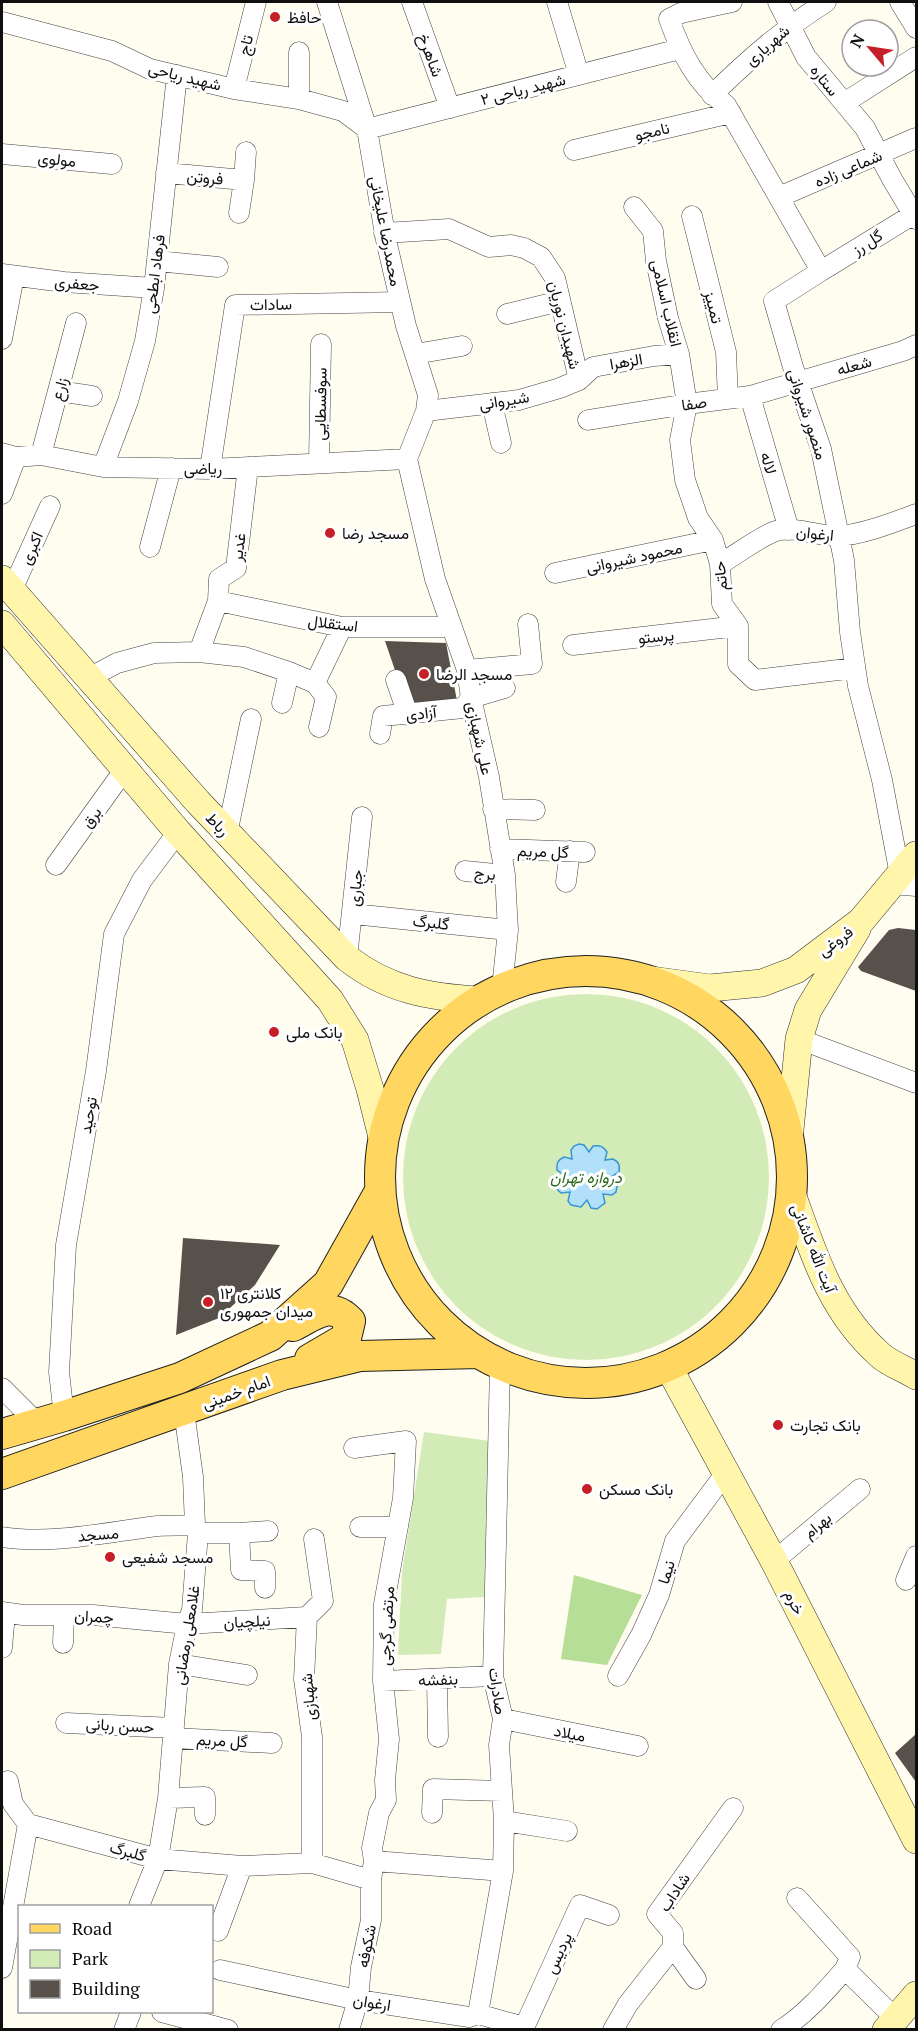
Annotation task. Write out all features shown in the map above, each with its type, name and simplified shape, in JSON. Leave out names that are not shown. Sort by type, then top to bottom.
[{"type":"main road","name":"رباط","points":[[7,584],[228,834],[347,958],[368,974],[406,989],[444,998],[491,994]]},
{"type":"main road","points":[[2,624],[178,832],[330,1000],[355,1040],[370,1089],[382,1141],[380,1191],[389,1239],[409,1284],[439,1323],[458,1339],[489,1359],[523,1374],[571,1383],[620,1380],[668,1366],[710,1341],[740,1312],[760,1286],[772,1264],[788,1217],[792,1166],[789,1140],[774,1091],[762,1069],[730,1029],[705,1008],[687,996],[651,980],[626,974],[601,970],[576,970],[534,977],[491,994],[440,1031],[423,1050],[397,1094],[382,1141]]},
{"type":"main road","points":[[861,921],[906,875]]},
{"type":"main road","name":"فروغی","points":[[651,980],[710,988],[762,983],[796,970],[861,921]]},
{"type":"main road","name":"فروغی","points":[[789,1140],[799,1039],[808,1010],[861,921]]},
{"type":"main road","points":[[801,966],[806,985],[819,990]]},
{"type":"main road","name":"امام خمینی","points":[[2,1434],[180,1378],[270,1336],[328,1284],[380,1191]]},
{"type":"main road","name":"آیت الله کاشانی","points":[[791,1191],[824,1280],[849,1321],[882,1357],[916,1376]]},
{"type":"main road","points":[[270,1336],[328,1309],[341,1312],[350,1321],[346,1338],[282,1375]]},
{"type":"main road","name":"امام خمینی","points":[[2,1474],[282,1375],[360,1356],[489,1359]]},
{"type":"main road","name":"خرم","points":[[668,1366],[774,1561],[916,1840]]},
{"type":"main road","points":[[891,2024],[916,1995]]},
{"type":"street","name":"تاج","points":[[234,89],[256,2]]},
{"type":"street","name":"محمدرضا علیخانی","points":[[327,2],[366,129],[384,233],[400,302],[428,395],[426,411],[407,459]]},
{"type":"street","name":"شاهرخ","points":[[412,2],[450,108]]},
{"type":"street","points":[[557,2],[579,75]]},
{"type":"street","points":[[732,2],[695,6],[669,19],[680,49],[701,82],[712,95],[726,105],[821,271]]},
{"type":"street","name":"ستاره","points":[[778,2],[806,57],[865,128],[915,216]]},
{"type":"street","name":"شهریاری","points":[[712,95],[790,25],[826,2]]},
{"type":"street","points":[[900,2],[916,28]]},
{"type":"street","name":"شهید ریاحی","points":[[2,22],[112,51],[150,69],[234,89],[299,99],[343,111],[366,129]]},
{"type":"street","name":"شهید ریاحی ۲","points":[[366,129],[680,49]]},
{"type":"street","points":[[299,52],[299,99]]},
{"type":"street","points":[[844,103],[916,57]]},
{"type":"street","name":"فرهاد ابطحی","points":[[103,467],[131,391],[145,341],[154,288],[177,75]]},
{"type":"street","name":"نامجو","points":[[574,150],[731,113]]},
{"type":"street","name":"شماعی زاده","points":[[779,197],[916,138]]},
{"type":"street","name":"فروتن","points":[[239,213],[246,152]]},
{"type":"street","name":"مولوی","points":[[2,154],[112,164]]},
{"type":"street","name":"فروتن","points":[[166,173],[244,180]]},
{"type":"street","name":"انقلاب اسلامی","points":[[634,207],[653,231],[656,261],[668,318],[679,354],[687,404]]},
{"type":"street","name":"تمییز","points":[[692,216],[726,352],[728,399]]},
{"type":"street","name":"گل رز","points":[[821,271],[915,216]]},
{"type":"street","name":"شهیدان نوریان","points":[[384,233],[449,229],[489,247],[511,245],[524,248],[541,257],[555,278],[579,380]]},
{"type":"street","points":[[157,261],[218,267]]},
{"type":"street","name":"منصور شیروانی","points":[[821,271],[774,301],[821,449],[844,560],[855,668],[906,875]]},
{"type":"street","points":[[2,339],[8,275]]},
{"type":"street","name":"جعفری","points":[[8,275],[64,282],[154,288]]},
{"type":"street","points":[[507,314],[560,301]]},
{"type":"street","name":"سادات","points":[[210,469],[235,305],[400,302]]},
{"type":"street","name":"زارع","points":[[41,455],[76,323]]},
{"type":"street","name":"سوفسطایی","points":[[319,463],[321,344]]},
{"type":"street","points":[[415,354],[462,346]]},
{"type":"street","name":"شعله","points":[[798,382],[914,350]]},
{"type":"street","name":"الزهرا","points":[[579,380],[593,367],[679,354]]},
{"type":"street","name":"شیروانی","points":[[426,411],[519,400],[579,380]]},
{"type":"street","name":"صفا","points":[[588,420],[750,396],[798,382]]},
{"type":"street","points":[[58,391],[93,396]]},
{"type":"street","name":"لاله","points":[[750,396],[789,530]]},
{"type":"street","points":[[492,403],[501,443]]},
{"type":"street","name":"حاتم","points":[[687,404],[680,440],[685,480],[698,518],[713,540],[720,564],[722,604],[738,626]]},
{"type":"street","points":[[2,494],[9,455]]},
{"type":"street","name":"ریاضی","points":[[9,455],[41,455],[103,467],[210,469],[407,459]]},
{"type":"street","name":"علی شهبازی","points":[[407,459],[435,579],[467,670],[489,777],[505,875],[508,930],[491,994]]},
{"type":"street","name":"غدیر","points":[[200,652],[218,601],[219,579],[236,568],[248,467]]},
{"type":"street","points":[[150,547],[171,468]]},
{"type":"street","name":"اکبری","points":[[7,584],[50,506]]},
{"type":"street","name":"ارغوان","points":[[720,564],[775,531],[798,529],[839,536],[884,526],[916,514]]},
{"type":"street","name":"محمود شیروانی","points":[[555,573],[713,540]]},
{"type":"street","name":"استقلال","points":[[218,601],[342,627],[450,627]]},
{"type":"street","points":[[467,670],[532,664],[528,624]]},
{"type":"street","points":[[738,626],[738,664],[755,680],[855,668]]},
{"type":"street","name":"پرستو","points":[[573,645],[738,626]]},
{"type":"street","points":[[315,683],[342,627]]},
{"type":"street","points":[[89,678],[117,663],[154,653],[200,652],[244,657],[315,683],[326,697],[319,727]]},
{"type":"street","points":[[282,704],[289,672]]},
{"type":"street","points":[[396,680],[408,715]]},
{"type":"street","points":[[471,698],[505,688]]},
{"type":"street","name":"آزادی","points":[[380,734],[383,716],[463,708],[471,698]]},
{"type":"street","points":[[228,834],[251,719]]},
{"type":"street","name":"برق","points":[[56,865],[125,770]]},
{"type":"street","points":[[493,809],[535,810]]},
{"type":"street","name":"جباری","points":[[347,958],[362,817]]},
{"type":"street","name":"توحید","points":[[50,1419],[59,1372],[66,1245],[96,1071],[114,934],[142,880],[178,832]]},
{"type":"street","name":"گل مریم","points":[[500,849],[578,852],[566,882]]},
{"type":"street","name":"برج","points":[[465,871],[505,875]]},
{"type":"street","name":"گلبرگ","points":[[353,914],[508,930]]},
{"type":"street","points":[[799,1039],[916,1083]]},
{"type":"street","name":"صادرات","points":[[478,2014],[503,1871],[504,1821],[499,1745],[503,1719],[493,1676],[489,1359]]},
{"type":"street","points":[[2,1388],[50,1419]]},
{"type":"street","name":"غلامعلی رمضانی","points":[[139,1905],[158,1858],[168,1798],[179,1664],[192,1610],[197,1529],[193,1476],[184,1411]]},
{"type":"street","name":"مرتضی گرجی","points":[[354,1448],[406,1441],[403,1498],[384,1604],[383,1681],[390,1740],[385,1779],[386,1800],[379,1813],[372,1848],[373,1871]]},
{"type":"street","name":"نیما","points":[[618,1676],[641,1635],[659,1595],[675,1541],[725,1474]]},
{"type":"street","name":"بهرام","points":[[774,1561],[860,1489]]},
{"type":"street","name":"مسجد","points":[[2,1537],[21,1540],[108,1535],[160,1526],[239,1533],[268,1531]]},
{"type":"street","points":[[360,1527],[398,1527]]},
{"type":"street","points":[[239,1533],[241,1570],[265,1571],[265,1587]]},
{"type":"street","name":"شهبازی","points":[[312,1863],[312,1737],[304,1680],[307,1617],[323,1601],[314,1539]]},
{"type":"street","points":[[906,1580],[916,1556]]},
{"type":"street","points":[[3,1612],[3,1648]]},
{"type":"street","name":"چمران","points":[[3,1612],[93,1615],[187,1624]]},
{"type":"street","points":[[63,1642],[64,1615]]},
{"type":"street","name":"نیلچیان","points":[[187,1624],[307,1617]]},
{"type":"street","points":[[179,1664],[247,1675]]},
{"type":"street","name":"بنفشه","points":[[383,1681],[493,1676]]},
{"type":"street","points":[[437,1680],[438,1737]]},
{"type":"street","name":"میلاد","points":[[503,1719],[638,1746]]},
{"type":"street","name":"حسن ربانی","points":[[66,1723],[174,1733]]},
{"type":"street","name":"گل مریم","points":[[174,1733],[272,1743]]},
{"type":"street","points":[[6,1967],[28,1824],[13,1804],[8,1781]]},
{"type":"street","points":[[432,1813],[433,1789],[502,1791]]},
{"type":"street","points":[[168,1798],[205,1797],[205,1815]]},
{"type":"street","name":"شاداب","points":[[696,1979],[674,1947],[673,1933],[657,1914],[733,1808]]},
{"type":"street","points":[[504,1821],[567,1831]]},
{"type":"street","name":"گلبرگ","points":[[28,1824],[158,1858],[242,1866],[312,1863],[373,1871],[503,1871]]},
{"type":"street","points":[[218,1931],[242,1866]]},
{"type":"street","name":"شکوفه","points":[[349,2030],[358,2000],[361,1967],[371,1920],[373,1871]]},
{"type":"street","points":[[780,2030],[818,2000],[845,1969],[850,1957],[797,1898]]},
{"type":"street","name":"پردیس","points":[[524,2028],[580,1905],[609,1915]]},
{"type":"street","points":[[613,2030],[628,2004],[674,1947]]},
{"type":"street","points":[[845,1969],[891,2024]]},
{"type":"street","name":"ارغوان","points":[[220,1970],[358,2000],[469,2017],[478,2014],[524,2028]]},
{"type":"street","points":[[124,2030],[132,2013]]},
{"type":"street","points":[[165,2013],[204,2026],[228,2030]]},
{"type":"green space","name":"دروازه تهران","points":[[568,994],[604,994],[639,1001],[672,1015],[688,1024],[716,1047],[739,1075],[762,1124],[769,1159],[769,1195],[762,1230],[739,1279],[716,1307],[688,1330],[639,1353],[604,1360],[568,1360],[533,1353],[500,1339],[470,1319],[444,1293],[424,1263],[410,1230],[403,1195],[403,1159],[410,1124],[424,1091],[444,1061],[470,1035],[500,1015],[533,1001]]},
{"type":"green space","points":[[424,1432],[490,1441],[485,1597],[447,1599],[441,1654],[398,1655],[402,1572]]},
{"type":"green space","points":[[574,1575],[642,1595],[607,1665],[561,1659]]},
{"type":"water","points":[[579,1144],[584,1145],[589,1152],[593,1146],[601,1146],[607,1152],[605,1160],[613,1159],[619,1166],[619,1172],[611,1177],[618,1182],[616,1192],[612,1195],[603,1194],[605,1203],[597,1209],[591,1208],[587,1200],[581,1207],[571,1205],[568,1201],[570,1192],[561,1193],[556,1187],[557,1180],[564,1175],[557,1170],[558,1162],[564,1157],[572,1159],[571,1150]]},
{"type":"building","name":"مسجد الرضا","points":[[385,641],[446,643],[458,706],[409,711]]},
{"type":"building","points":[[898,928],[916,930],[916,991],[861,971],[858,967],[889,930]]},
{"type":"building","name":"کلانتری ۱۲ میدان جمهوری","points":[[183,1238],[280,1245],[255,1285],[219,1318],[176,1335]]},
{"type":"building","points":[[916,1734],[916,1782],[895,1753]]},
{"type":"place","name":"حافظ","points":[[275,17]]},
{"type":"place","name":"مسجد رضا","points":[[330,533]]},
{"type":"place","name":"مسجد الرضا","points":[[424,674]]},
{"type":"place","name":"بانک ملی","points":[[274,1032]]},
{"type":"place","name":"کلانتری ۱۲ میدان جمهوری","points":[[208,1302]]},
{"type":"place","name":"بانک تجارت","points":[[778,1425]]},
{"type":"place","name":"بانک مسکن","points":[[587,1489]]},
{"type":"place","name":"مسجد شفیعی","points":[[110,1557]]}]
